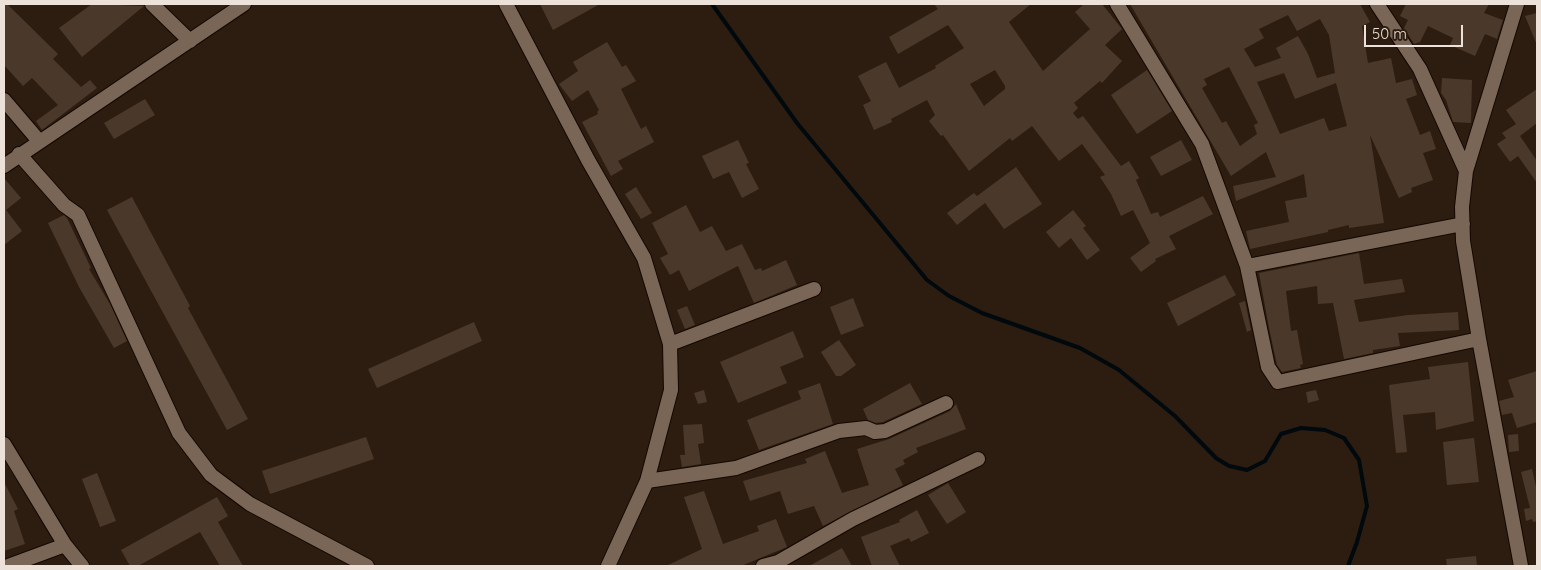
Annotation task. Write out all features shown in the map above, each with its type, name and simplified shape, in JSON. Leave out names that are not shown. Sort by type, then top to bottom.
[{"type":"street","points":[[152,4],[190,41]]},
{"type":"street","points":[[4,166],[19,154],[244,4]]},
{"type":"street","points":[[506,4],[588,160],[644,258],[670,344],[671,390],[647,480],[608,566]]},
{"type":"street","points":[[1117,4],[1202,144],[1247,266],[1268,367],[1278,382],[1479,340]]},
{"type":"street","points":[[1377,4],[1420,69],[1466,171]]},
{"type":"street","points":[[1518,4],[1466,171],[1462,206],[1479,340],[1520,566]]},
{"type":"street","points":[[4,100],[40,141]]},
{"type":"street","points":[[19,154],[64,204],[78,215],[179,433],[211,475],[250,504],[367,566]]},
{"type":"street","points":[[1247,266],[1463,224]]},
{"type":"street","points":[[670,344],[814,290]]},
{"type":"street","points":[[647,480],[736,468],[839,431],[866,428],[875,432],[885,431],[946,403]]},
{"type":"street","points":[[4,444],[65,545],[82,566]]},
{"type":"street","points":[[763,566],[779,564],[853,519],[978,459]]},
{"type":"street","points":[[8,566],[65,545]]},
{"type":"building","points":[[4,4],[7,4],[58,54],[53,59],[81,87],[90,80],[97,88],[42,130],[36,121],[58,105],[32,78],[23,86],[4,65]]},
{"type":"building","points":[[92,4],[144,6],[82,57],[59,28]]},
{"type":"building","points":[[540,4],[600,4],[553,30]]},
{"type":"building","points":[[934,4],[1031,4],[1009,22],[1043,71],[1090,29],[1075,12],[1084,4],[1102,4],[1122,29],[1105,45],[1122,61],[1102,83],[1100,81],[1074,103],[1078,108],[1073,113],[1078,119],[1083,116],[1121,166],[1129,161],[1139,178],[1136,180],[1151,214],[1158,212],[1160,217],[1203,196],[1213,214],[1169,236],[1176,249],[1155,259],[1156,261],[1141,272],[1130,258],[1150,243],[1133,210],[1121,216],[1111,194],[1100,177],[1105,175],[1082,144],[1059,161],[1032,126],[1012,141],[1010,138],[969,171],[943,135],[941,136],[929,121],[935,115],[927,100],[891,119],[892,122],[874,130],[863,105],[871,101],[858,76],[886,62],[899,88],[936,68],[935,66],[964,48],[948,25],[898,54],[889,37],[938,9]],"holes":[[[995,70],[1005,89],[984,106],[970,84]]]},
{"type":"building","points":[[1130,4],[1360,4],[1370,22],[1362,26],[1368,63],[1391,58],[1396,83],[1412,79],[1417,95],[1406,99],[1420,135],[1430,131],[1436,149],[1423,153],[1433,180],[1411,188],[1412,192],[1399,198],[1370,135],[1384,223],[1349,228],[1349,225],[1328,230],[1328,232],[1250,249],[1246,231],[1289,222],[1285,201],[1307,197],[1304,174],[1236,201],[1233,186],[1276,177],[1266,152],[1231,176]],"holes":[[[1288,15],[1297,31],[1320,19],[1329,35],[1335,73],[1317,78],[1308,54],[1298,36],[1276,48],[1281,58],[1255,67],[1244,49],[1264,38],[1259,29]],[[1229,67],[1258,123],[1254,125],[1257,134],[1240,146],[1226,121],[1222,123],[1202,88],[1207,85],[1204,79]],[[1284,73],[1295,99],[1336,83],[1347,126],[1329,131],[1324,118],[1280,134],[1257,82]]]},
{"type":"building","points":[[1406,4],[1489,4],[1484,13],[1503,20],[1497,39],[1485,34],[1475,56],[1450,45],[1453,38],[1428,26],[1420,42],[1414,44],[1404,28],[1408,20],[1400,16]]},
{"type":"building","points":[[1537,13],[1537,45],[1525,16]]},
{"type":"building","points":[[607,42],[622,67],[626,65],[636,81],[621,89],[641,129],[646,126],[654,142],[618,161],[623,169],[611,176],[582,122],[598,114],[599,110],[588,90],[572,101],[559,84],[578,71],[573,62]]},
{"type":"building","points":[[1147,70],[1172,111],[1137,134],[1111,95]]},
{"type":"building","points":[[1442,78],[1472,80],[1471,123],[1453,122],[1446,100],[1441,93]]},
{"type":"building","points":[[1537,89],[1537,123],[1520,136],[1537,161],[1537,183],[1518,156],[1510,162],[1497,144],[1506,138],[1502,133],[1516,124],[1506,110]]},
{"type":"building","points":[[145,99],[155,115],[114,139],[104,123]]},
{"type":"building","points":[[738,140],[749,163],[746,164],[759,189],[742,198],[729,172],[713,179],[702,156]]},
{"type":"building","points":[[1181,140],[1192,160],[1161,176],[1150,157]]},
{"type":"building","points":[[1016,167],[1042,204],[1004,229],[985,203],[957,225],[947,213],[974,193],[977,196]]},
{"type":"building","points":[[4,178],[21,198],[6,210],[22,231],[4,245]]},
{"type":"building","points":[[636,187],[652,213],[641,219],[625,194]]},
{"type":"building","points":[[132,197],[190,306],[188,308],[248,419],[227,430],[107,210]]},
{"type":"building","points":[[686,205],[700,232],[712,226],[726,251],[742,244],[755,270],[761,268],[762,271],[786,260],[797,285],[754,303],[738,266],[689,291],[679,270],[670,275],[660,258],[668,254],[652,223]]},
{"type":"building","points":[[1073,210],[1086,226],[1083,228],[1100,250],[1087,260],[1071,238],[1059,248],[1046,232]]},
{"type":"building","points":[[64,215],[91,268],[89,269],[110,304],[127,341],[114,348],[79,287],[48,223]]},
{"type":"building","points":[[1359,253],[1364,284],[1402,279],[1405,292],[1354,300],[1359,322],[1408,315],[1458,312],[1459,330],[1398,333],[1400,346],[1373,350],[1373,353],[1344,359],[1333,303],[1318,304],[1317,286],[1286,291],[1291,331],[1297,330],[1303,364],[1300,365],[1301,368],[1282,372],[1277,365],[1259,273]]},
{"type":"building","points":[[1225,275],[1236,295],[1178,326],[1167,303]]},
{"type":"building","points":[[853,298],[864,326],[841,335],[830,307]]},
{"type":"building","points":[[1245,301],[1251,330],[1247,332],[1239,303]]},
{"type":"building","points":[[687,306],[695,325],[685,329],[677,310]]},
{"type":"building","points":[[474,322],[482,341],[377,388],[368,369]]},
{"type":"building","points":[[793,331],[804,357],[780,367],[787,383],[738,403],[720,362]]},
{"type":"building","points":[[839,340],[856,365],[841,376],[836,376],[821,352]]},
{"type":"building","points":[[1468,362],[1474,421],[1436,430],[1435,412],[1403,415],[1407,452],[1396,453],[1389,385],[1430,379],[1428,367]]},
{"type":"building","points":[[1537,371],[1537,422],[1517,428],[1512,413],[1502,415],[1499,401],[1514,397],[1508,380]]},
{"type":"building","points":[[820,383],[833,424],[759,450],[747,420],[801,399],[798,391]]},
{"type":"building","points":[[910,383],[922,404],[883,422],[876,423],[868,420],[863,409]]},
{"type":"building","points":[[704,390],[707,402],[698,404],[694,393]]},
{"type":"building","points":[[1316,390],[1319,400],[1308,403],[1306,392]]},
{"type":"building","points":[[956,404],[966,429],[916,448],[918,452],[903,460],[905,464],[895,469],[903,485],[823,526],[814,506],[788,514],[780,491],[750,501],[743,481],[807,463],[805,459],[825,451],[842,493],[869,485],[857,449],[889,439],[950,411]]},
{"type":"building","points":[[702,424],[704,443],[698,444],[701,464],[682,467],[680,455],[685,455],[683,425]]},
{"type":"building","points":[[1518,434],[1519,451],[1509,452],[1508,435]]},
{"type":"building","points":[[366,437],[374,459],[270,494],[262,471]]},
{"type":"building","points":[[1474,438],[1479,482],[1447,485],[1443,442]]},
{"type":"building","points":[[1532,469],[1537,491],[1537,521],[1533,522],[1532,519],[1526,521],[1524,509],[1530,508],[1521,472]]},
{"type":"building","points":[[97,473],[116,521],[100,527],[82,479]]},
{"type":"building","points":[[4,482],[18,509],[14,511],[25,544],[4,551]]},
{"type":"building","points":[[948,483],[966,512],[947,524],[928,495]]},
{"type":"building","points":[[704,491],[723,544],[759,531],[757,526],[776,519],[787,547],[741,566],[666,566],[702,549],[684,497]]},
{"type":"building","points":[[217,497],[228,516],[218,522],[243,566],[220,566],[200,532],[138,566],[130,566],[121,550]]},
{"type":"building","points":[[917,510],[929,533],[911,542],[909,538],[890,546],[900,566],[872,566],[861,537],[900,522],[899,520]]},
{"type":"building","points":[[842,548],[852,566],[809,566]]},
{"type":"building","points":[[1476,556],[1477,566],[1447,566],[1446,559]]},
{"type":"waterway","points":[[712,4],[797,123],[927,280],[949,296],[982,313],[1080,348],[1119,370],[1175,416],[1216,458],[1229,466],[1247,470],[1265,461],[1281,434],[1301,428],[1325,430],[1344,438],[1359,460],[1367,506],[1348,566]]}]
